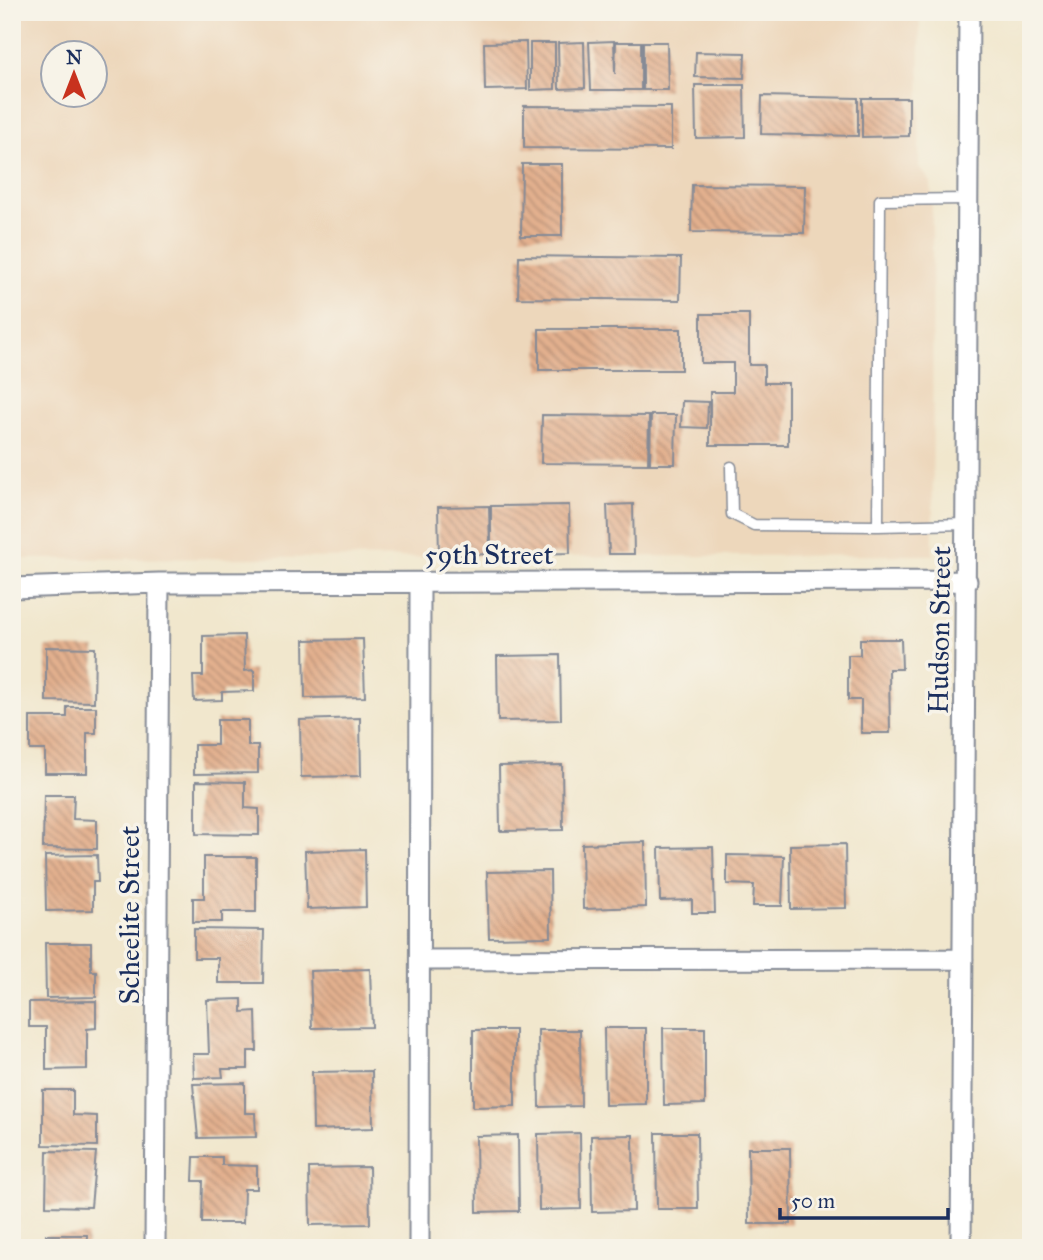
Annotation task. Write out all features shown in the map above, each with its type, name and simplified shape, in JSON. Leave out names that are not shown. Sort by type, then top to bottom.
[{"type":"street","name":"Hudson Street","points":[[961,1248],[968,524],[969,12]]},
{"type":"street","name":"59th Street","points":[[12,588],[159,583],[967,581]]},
{"type":"street","name":"Scheelite Street","points":[[155,1248],[159,583]]},
{"type":"street","points":[[419,1248],[420,583]]},
{"type":"street","points":[[419,960],[963,959]]},
{"type":"lane","points":[[878,526],[880,200],[968,199]]},
{"type":"lane","points":[[731,467],[732,514],[754,524],[968,524]]},
{"type":"shaded area","points":[[19,12],[920,12],[919,167],[931,182],[932,213],[933,555],[18,559]]},
{"type":"building","points":[[614,41],[615,74],[616,42],[641,42],[641,90],[591,90],[589,42]]},
{"type":"building","points":[[526,42],[527,89],[485,90],[484,43]]},
{"type":"building","points":[[584,42],[585,88],[559,89],[558,43]]},
{"type":"building","points":[[643,42],[667,42],[668,90],[643,90]]},
{"type":"building","points":[[530,43],[555,43],[555,89],[530,90]]},
{"type":"building","points":[[696,52],[745,53],[744,78],[695,77]]},
{"type":"building","points":[[695,85],[744,85],[745,137],[696,138]]},
{"type":"building","points":[[762,96],[858,98],[858,136],[761,134]]},
{"type":"building","points":[[862,98],[909,98],[909,136],[862,137]]},
{"type":"building","points":[[524,106],[671,107],[671,149],[524,148]]},
{"type":"building","points":[[522,164],[562,164],[562,236],[521,236]]},
{"type":"building","points":[[692,185],[805,186],[804,233],[691,232]]},
{"type":"building","points":[[519,256],[681,258],[680,300],[518,298]]},
{"type":"building","points":[[701,314],[749,314],[749,365],[764,365],[764,383],[788,383],[788,445],[710,445],[710,392],[733,392],[733,363],[701,363]]},
{"type":"building","points":[[539,329],[681,329],[681,370],[539,370]]},
{"type":"building","points":[[682,401],[708,402],[707,428],[681,427]]},
{"type":"building","points":[[542,415],[649,416],[648,464],[541,463]]},
{"type":"building","points":[[651,415],[676,415],[675,464],[650,464]]},
{"type":"building","points":[[633,504],[634,554],[609,554],[607,505]]},
{"type":"building","points":[[569,505],[570,553],[491,555],[491,506]]},
{"type":"building","points":[[489,506],[490,554],[439,556],[438,507]]},
{"type":"building","points":[[244,635],[245,671],[254,670],[254,691],[222,692],[222,700],[194,701],[193,676],[203,676],[203,636]]},
{"type":"building","points":[[363,639],[365,697],[305,698],[304,640]]},
{"type":"building","points":[[860,639],[901,639],[902,669],[889,669],[890,733],[861,733],[861,700],[848,700],[848,655],[860,655]]},
{"type":"building","points":[[46,647],[95,648],[94,702],[46,701]]},
{"type":"building","points":[[560,655],[561,720],[498,721],[497,656]]},
{"type":"building","points":[[67,707],[96,707],[96,733],[87,733],[87,773],[45,773],[45,750],[30,750],[30,717],[67,717]]},
{"type":"building","points":[[360,718],[361,776],[301,777],[300,720]]},
{"type":"building","points":[[217,720],[248,720],[248,746],[258,746],[258,773],[194,774],[194,745],[217,745]]},
{"type":"building","points":[[562,765],[563,830],[500,831],[499,766]]},
{"type":"building","points":[[196,781],[245,782],[245,808],[259,809],[259,835],[196,834]]},
{"type":"building","points":[[44,795],[74,795],[73,819],[97,820],[97,849],[43,848]]},
{"type":"building","points":[[645,842],[646,907],[583,909],[582,844]]},
{"type":"building","points":[[845,844],[846,908],[791,909],[790,845]]},
{"type":"building","points":[[713,847],[715,913],[692,913],[692,900],[660,901],[659,848]]},
{"type":"building","points":[[365,849],[366,907],[307,909],[305,851]]},
{"type":"building","points":[[97,855],[98,882],[93,882],[93,910],[46,911],[45,856]]},
{"type":"building","points":[[727,855],[784,856],[782,906],[753,906],[754,885],[727,884]]},
{"type":"building","points":[[204,857],[256,857],[256,912],[222,912],[222,922],[193,922],[193,898],[204,898]]},
{"type":"building","points":[[550,871],[551,937],[489,938],[487,872]]},
{"type":"building","points":[[194,929],[264,930],[263,983],[218,983],[218,958],[194,958]]},
{"type":"building","points":[[45,943],[91,943],[91,971],[96,971],[96,997],[46,998]]},
{"type":"building","points":[[370,969],[372,1027],[312,1028],[310,971]]},
{"type":"building","points":[[242,999],[242,1012],[256,1011],[257,1051],[248,1051],[248,1069],[222,1069],[223,1077],[194,1078],[193,1054],[209,1054],[207,1000]]},
{"type":"building","points":[[96,1001],[96,1028],[87,1029],[87,1069],[46,1070],[46,1027],[29,1027],[29,1002]]},
{"type":"building","points":[[604,1028],[646,1028],[646,1104],[605,1105]]},
{"type":"building","points":[[663,1028],[705,1028],[705,1104],[664,1105]]},
{"type":"building","points":[[473,1030],[515,1030],[515,1106],[473,1107]]},
{"type":"building","points":[[538,1030],[580,1030],[581,1106],[539,1107]]},
{"type":"building","points":[[372,1071],[373,1128],[313,1130],[312,1072]]},
{"type":"building","points":[[245,1083],[245,1113],[255,1113],[256,1137],[198,1138],[193,1084]]},
{"type":"building","points":[[43,1090],[73,1090],[73,1115],[97,1116],[97,1146],[43,1145]]},
{"type":"building","points":[[580,1133],[581,1209],[539,1210],[538,1134]]},
{"type":"building","points":[[656,1133],[697,1133],[698,1209],[657,1209]]},
{"type":"building","points":[[518,1135],[519,1211],[477,1212],[476,1136]]},
{"type":"building","points":[[633,1135],[634,1211],[592,1212],[591,1136]]},
{"type":"building","points":[[748,1148],[790,1148],[791,1224],[749,1224]]},
{"type":"building","points":[[47,1151],[96,1152],[91,1207],[46,1206]]},
{"type":"building","points":[[194,1157],[222,1157],[222,1165],[257,1166],[257,1189],[244,1189],[243,1223],[202,1223],[203,1181],[193,1181]]},
{"type":"building","points":[[369,1167],[370,1224],[310,1225],[309,1168]]},
{"type":"building","points":[[46,1235],[87,1235],[87,1248],[46,1248]]}]
